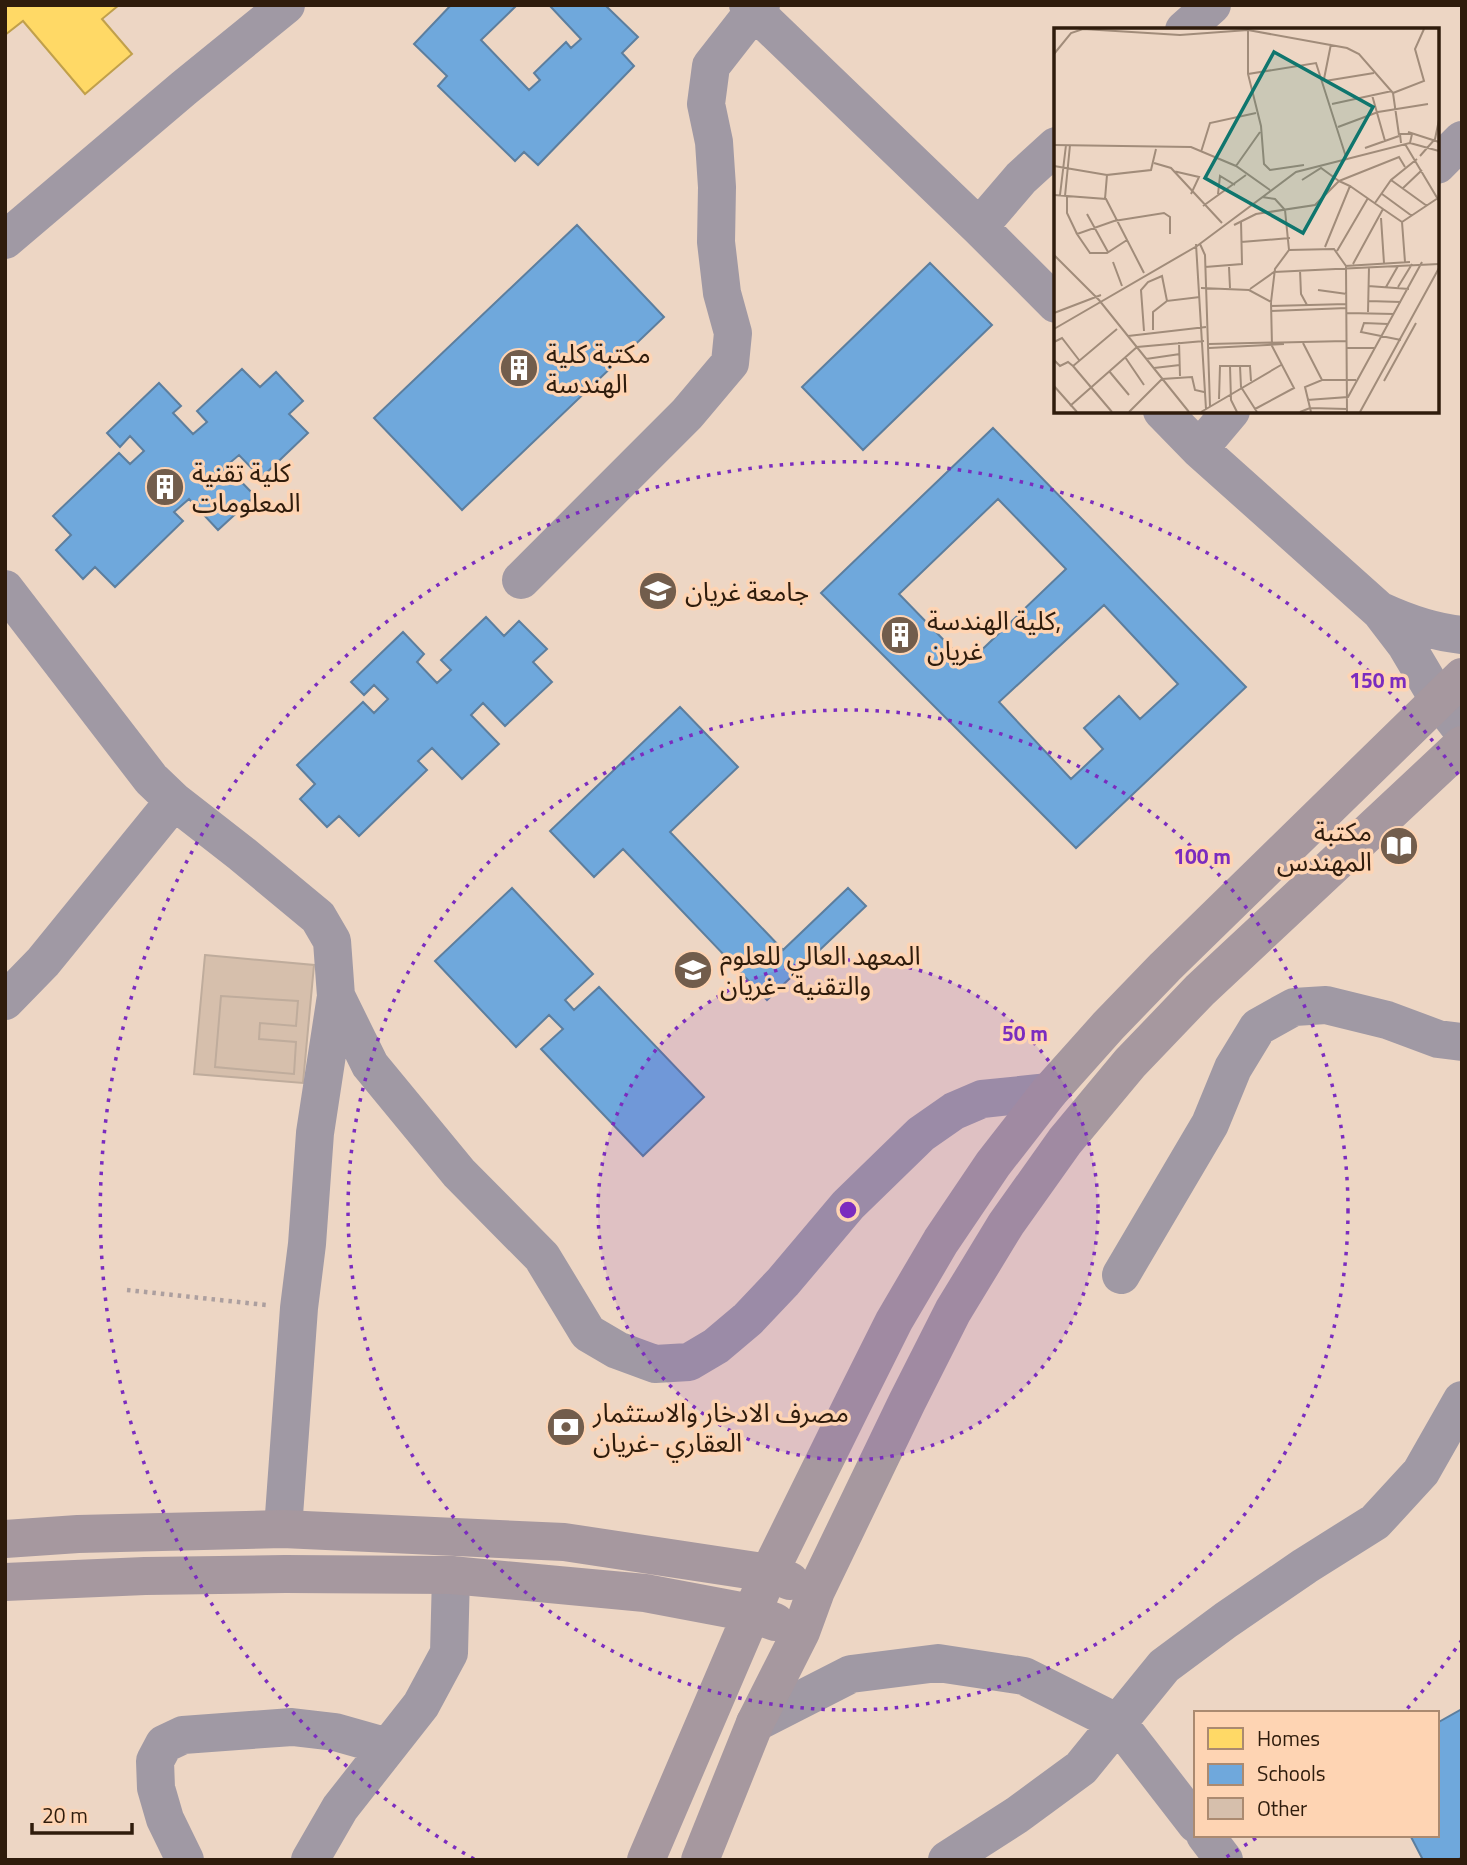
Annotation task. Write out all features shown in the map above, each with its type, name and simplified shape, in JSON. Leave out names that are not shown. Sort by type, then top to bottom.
[{"type":"main road","points":[[646,1860],[769,1573],[894,1321],[934,1253],[993,1164],[1049,1092],[1164,967],[1450,688]]},
{"type":"main road","points":[[700,1860],[755,1723],[801,1632],[816,1591],[953,1311],[1006,1224],[1065,1141],[1130,1063],[1200,990],[1462,745]]},
{"type":"main road","points":[[5,1539],[78,1534],[283,1529],[564,1542],[769,1573],[816,1591]]},
{"type":"main road","points":[[5,1582],[285,1574],[451,1574],[645,1592],[751,1613],[801,1632]]},
{"type":"street","points":[[5,240],[286,5]]},
{"type":"street","points":[[1186,28],[1212,5]]},
{"type":"street","points":[[521,580],[687,414],[730,363],[733,333],[722,293],[716,242],[718,187],[714,142],[706,104],[711,66],[754,7],[1054,302]]},
{"type":"street","points":[[1439,163],[1462,140]]},
{"type":"street","points":[[979,227],[1021,178],[1054,148]]},
{"type":"street","points":[[1164,413],[1199,449],[1380,611],[1406,645],[1450,688],[1462,730]]},
{"type":"street","points":[[1199,449],[1229,413]]},
{"type":"street","points":[[5,589],[151,779],[174,801],[242,853],[318,917],[332,941],[336,996],[315,1133],[283,1529]]},
{"type":"street","points":[[1380,611],[1409,624],[1440,633],[1462,635]]},
{"type":"street","points":[[5,1001],[43,962],[174,801]]},
{"type":"street","points":[[336,996],[370,1065],[458,1173],[542,1257],[588,1333],[617,1350],[655,1364],[689,1362],[716,1346],[757,1310],[848,1205],[921,1135],[954,1111],[982,1100],[1049,1092]]},
{"type":"street","points":[[1121,1275],[1210,1124],[1233,1068],[1258,1027],[1294,1007],[1326,1005],[1387,1020],[1437,1039],[1462,1042]]},
{"type":"street","points":[[947,1860],[1017,1815],[1081,1768],[1164,1666],[1305,1566],[1375,1522],[1421,1472],[1462,1400]]},
{"type":"street","points":[[310,1860],[340,1808],[421,1705],[449,1653],[451,1574]]},
{"type":"street","points":[[755,1723],[851,1674],[938,1662],[1024,1676],[1118,1723],[1194,1821]]},
{"type":"street","points":[[186,1860],[165,1819],[156,1787],[155,1761],[164,1745],[183,1735],[292,1727],[335,1732],[388,1747]]},
{"type":"street","points":[[1207,1837],[1224,1860]]},
{"type":"path","points":[[127,1290],[299,1308]]},
{"type":"building: Homes","points":[[5,5],[119,5],[102,19],[132,54],[85,94],[23,21],[5,35]]},
{"type":"building: Schools","points":[[451,5],[517,5],[481,40],[529,90],[540,80],[534,73],[566,42],[571,48],[581,39],[549,5],[605,5],[638,37],[622,53],[634,66],[538,165],[524,152],[515,161],[438,86],[447,76],[414,44]]},
{"type":"building: Schools","name":"مكتبة كلية الهندسة","points":[[577,225],[664,317],[462,510],[374,418]]},
{"type":"building: Schools","points":[[930,263],[992,325],[863,450],[802,387]]},
{"type":"building: Schools","name":"كلية تقنية المعلومات","points":[[242,369],[260,387],[276,372],[303,401],[289,414],[308,433],[261,478],[239,455],[226,466],[255,496],[218,530],[189,499],[174,512],[183,521],[115,587],[95,567],[83,579],[56,550],[71,535],[53,516],[119,453],[130,464],[144,451],[130,436],[120,447],[107,433],[159,383],[181,406],[173,413],[193,434],[207,422],[197,411]]},
{"type":"building: Schools","name":"كلية الهندسة, غريان","points":[[993,428],[1246,687],[1076,848],[821,593]],"holes":[[[998,499],[1066,569],[967,664],[899,594]],[[1104,605],[1178,684],[1140,719],[1119,696],[1084,728],[1103,749],[1071,779],[999,702]]]},
{"type":"building: Schools","points":[[486,617],[504,636],[519,621],[547,649],[533,662],[552,682],[505,726],[483,703],[471,715],[499,744],[462,779],[432,748],[418,761],[427,770],[359,836],[339,816],[327,827],[300,799],[315,784],[297,765],[363,702],[374,713],[388,699],[374,685],[364,695],[351,682],[403,632],[424,654],[417,662],[437,683],[451,670],[441,660]]},
{"type":"building: Schools","points":[[680,707],[738,767],[670,832],[783,950],[848,888],[866,906],[767,1000],[623,849],[594,877],[550,831]]},
{"type":"building: Schools","points":[[512,888],[593,974],[565,1000],[574,1010],[599,987],[704,1097],[643,1156],[541,1049],[563,1029],[549,1015],[516,1047],[435,961]]},
{"type":"building: Schools","points":[[1462,1709],[1462,1857],[1457,1860],[1423,1860],[1411,1837],[1439,1837],[1439,1722]]},
{"type":"building: Other","points":[[205,955],[314,965],[303,1083],[194,1074]]},
{"type":"building: Other","points":[[221,996],[298,1001],[296,1026],[260,1023],[259,1039],[296,1042],[294,1074],[215,1067]]},
{"type":"place","name":"مكتبة كلية الهندسة","points":[[519,368]]},
{"type":"place","name":"كلية تقنية المعلومات","points":[[165,487]]},
{"type":"place","name":"جامعة غريان","points":[[658,591]]},
{"type":"place","name":"كلية الهندسة, غريان","points":[[900,635]]},
{"type":"place","name":"مكتبة المهندس","points":[[1399,846]]},
{"type":"place","name":"المعهد العالي للعلوم والتقنية -غريان","points":[[693,970]]},
{"type":"place","name":"مصرف الادخار والاستثمار العقاري -غريان","points":[[566,1427]]}]
